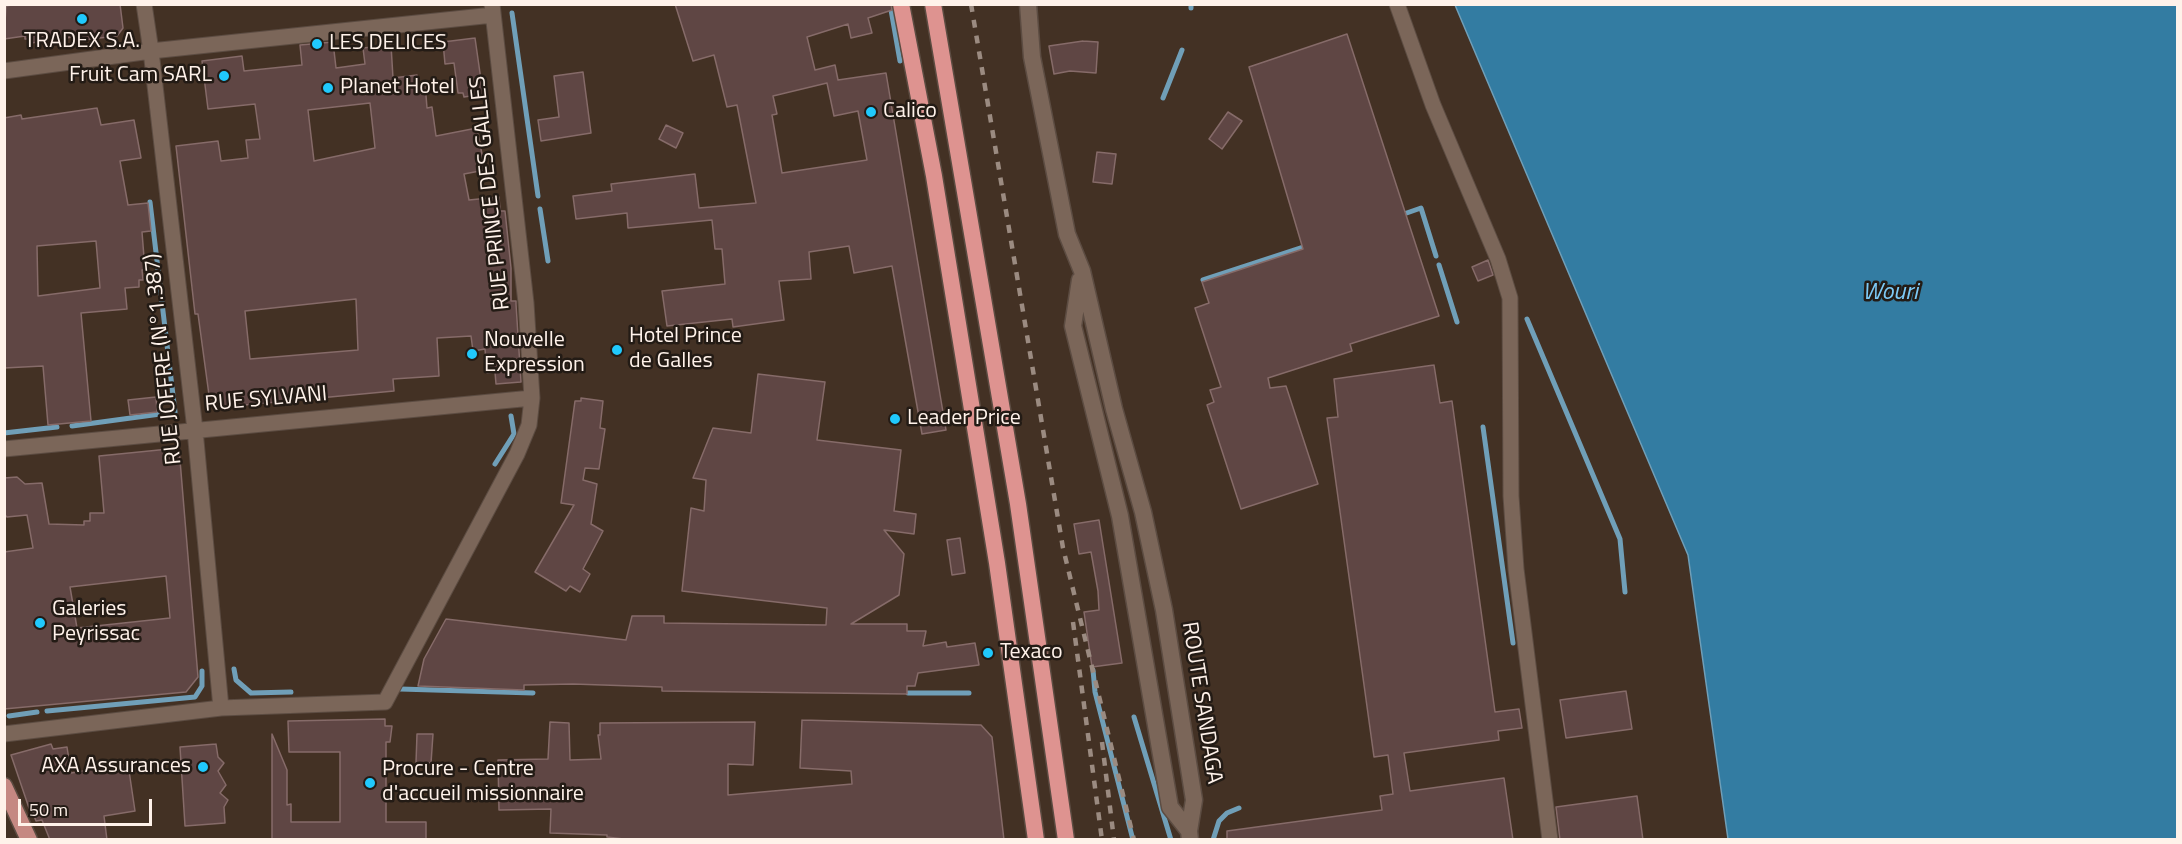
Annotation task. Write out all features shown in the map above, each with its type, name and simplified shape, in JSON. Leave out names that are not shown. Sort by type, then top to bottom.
[{"type":"highway","points":[[901,4],[934,176],[986,494],[1036,840]]},
{"type":"highway","points":[[933,4],[1018,504],[1066,840]]},
{"type":"main road","points":[[4,786],[28,840]]},
{"type":"street","name":"RUE JOFFRE (N°1.387)","points":[[144,4],[152,51],[195,430],[221,708]]},
{"type":"street","name":"ROUTE SANDAGA","points":[[1028,4],[1032,57],[1067,234],[1082,271],[1114,409],[1143,512],[1164,610],[1194,800],[1189,835]]},
{"type":"street","points":[[1397,4],[1433,105],[1498,259],[1510,298],[1511,496],[1516,569],[1550,840]]},
{"type":"street","points":[[4,71],[493,10]]},
{"type":"street","name":"RUE PRINCE DES GALLES","points":[[221,708],[385,702],[517,454],[529,425],[532,398],[526,303],[493,10]]},
{"type":"street","points":[[1082,271],[1073,326],[1120,516],[1170,807],[1189,835]]},
{"type":"street","points":[[1073,326],[1092,320]]},
{"type":"street","name":"RUE SYLVANI","points":[[4,449],[532,398]]},
{"type":"street","points":[[1095,413],[1114,409]]},
{"type":"street","points":[[4,734],[221,708]]},
{"type":"water","name":"Wouri","points":[[1455,5],[2177,5],[2177,839],[1728,839],[1688,555]]},
{"type":"building","name":"TRADEX S.A.","points":[[17,4],[120,4],[123,28],[117,36],[74,41],[73,37],[31,43],[31,39],[25,39],[25,36],[4,39],[6,6]]},
{"type":"building","points":[[675,4],[891,4],[892,10],[868,18],[872,33],[851,38],[848,24],[807,37],[815,70],[835,65],[838,80],[886,73],[946,430],[922,434],[892,266],[854,273],[849,246],[809,252],[811,279],[779,281],[784,320],[733,327],[732,319],[667,326],[662,291],[725,284],[722,249],[715,249],[712,220],[628,228],[627,213],[576,219],[573,196],[612,191],[611,184],[695,174],[699,208],[756,203],[737,105],[727,107],[714,55],[693,61]],"holes":[[[827,83],[834,116],[858,111],[867,160],[782,173],[772,115],[777,114],[773,96]]]},
{"type":"building","points":[[1347,34],[1439,316],[1350,344],[1352,351],[1268,378],[1270,388],[1286,386],[1318,484],[1241,509],[1207,405],[1214,402],[1210,390],[1221,387],[1195,308],[1209,303],[1202,282],[1303,249],[1249,67]]},
{"type":"building","points":[[475,38],[483,94],[464,97],[463,93],[458,93],[454,63],[445,64],[443,42]]},
{"type":"building","points":[[1083,41],[1098,42],[1096,73],[1070,71],[1054,74],[1049,46]]},
{"type":"building","points":[[333,42],[336,68],[365,64],[363,48],[391,45],[393,78],[417,75],[418,83],[425,83],[427,108],[432,107],[436,136],[477,128],[485,170],[464,174],[469,200],[499,197],[500,211],[505,211],[511,268],[511,301],[516,301],[521,382],[496,384],[495,372],[487,373],[485,349],[473,351],[471,336],[437,338],[439,376],[393,379],[394,391],[223,407],[209,395],[198,314],[195,314],[176,146],[218,141],[221,161],[248,158],[246,140],[260,139],[255,104],[208,109],[202,61],[242,56],[244,71],[302,65],[300,45]],"holes":[[[370,103],[375,148],[314,161],[308,110]],[[356,299],[358,350],[250,359],[245,311]]]},
{"type":"building","points":[[583,72],[591,133],[541,141],[538,120],[559,117],[554,76]]},
{"type":"building","points":[[97,108],[101,125],[134,120],[141,158],[120,161],[128,205],[148,203],[151,231],[142,232],[145,270],[142,270],[143,280],[139,280],[139,287],[125,288],[127,309],[81,313],[91,421],[48,425],[43,366],[4,368],[4,118],[21,115],[22,119]],"holes":[[[96,241],[100,288],[38,296],[37,246]]]},
{"type":"building","points":[[1228,112],[1242,121],[1222,149],[1209,139]]},
{"type":"building","points":[[666,125],[683,133],[676,148],[659,139]]},
{"type":"building","points":[[1097,152],[1116,154],[1112,184],[1093,182]]},
{"type":"building","points":[[1488,260],[1493,275],[1478,281],[1472,267]]},
{"type":"building","points":[[1434,365],[1440,403],[1452,401],[1495,712],[1519,709],[1522,728],[1498,731],[1499,740],[1404,753],[1410,791],[1504,778],[1513,840],[1227,840],[1227,831],[1382,810],[1380,796],[1393,794],[1388,755],[1374,757],[1327,418],[1338,417],[1334,379]]},
{"type":"building","points":[[758,374],[825,382],[817,440],[901,450],[894,511],[916,514],[914,534],[884,530],[904,554],[899,595],[851,624],[907,624],[907,631],[926,631],[923,646],[946,642],[947,647],[975,643],[979,665],[918,673],[915,686],[907,686],[907,694],[662,691],[662,687],[573,684],[524,685],[524,690],[418,686],[424,659],[446,619],[626,640],[632,616],[664,616],[664,623],[826,625],[827,608],[682,591],[691,508],[704,511],[706,480],[693,478],[713,428],[751,433]]},
{"type":"building","points":[[156,397],[157,412],[130,415],[128,400]]},
{"type":"building","points":[[581,398],[603,401],[600,428],[605,429],[599,469],[585,468],[583,480],[597,484],[591,524],[603,531],[583,569],[590,574],[580,592],[570,586],[566,591],[535,572],[574,505],[561,503],[575,401],[581,401]]},
{"type":"building","name":"Galeries Peyrissac","points":[[179,448],[198,677],[186,692],[4,709],[4,552],[33,548],[27,515],[7,517],[4,514],[4,478],[17,477],[25,484],[42,483],[49,524],[84,525],[84,521],[90,521],[90,513],[104,513],[99,456]],"holes":[[[166,576],[170,618],[77,628],[70,587]]]},
{"type":"building","points":[[1099,520],[1122,663],[1092,667],[1084,612],[1099,610],[1098,591],[1091,552],[1079,554],[1074,524]]},
{"type":"building","points":[[960,538],[965,573],[952,575],[947,540]]},
{"type":"building","points":[[1626,691],[1632,729],[1566,738],[1560,700]]},
{"type":"building","points":[[385,719],[385,726],[392,726],[390,742],[386,742],[386,822],[426,822],[426,840],[272,840],[272,734],[287,770],[287,805],[291,804],[291,822],[340,822],[340,752],[289,752],[288,721]]},
{"type":"building","points":[[802,720],[981,725],[992,737],[1004,840],[632,840],[607,837],[607,835],[550,833],[551,809],[499,810],[498,760],[548,759],[550,722],[569,723],[570,760],[601,759],[598,735],[600,735],[600,723],[755,722],[753,765],[728,764],[728,795],[852,784],[851,771],[800,768]]},
{"type":"building","points":[[417,734],[433,734],[431,763],[416,763]]},
{"type":"building","points":[[51,744],[53,749],[67,747],[71,773],[128,764],[135,811],[104,816],[107,840],[50,840],[42,820],[36,821],[29,808],[11,755]]},
{"type":"building","points":[[216,744],[218,757],[224,763],[218,771],[226,785],[220,793],[228,800],[224,807],[225,823],[185,826],[180,747]]},
{"type":"building","points":[[1637,796],[1643,840],[1560,840],[1556,807]]},
{"type":"waterway","points":[[890,4],[900,61]]},
{"type":"waterway","points":[[512,13],[538,196]]},
{"type":"waterway","points":[[1163,98],[1182,50]]},
{"type":"waterway","points":[[72,426],[175,412],[150,202]]},
{"type":"waterway","points":[[1401,215],[1421,208],[1436,256]]},
{"type":"waterway","points":[[540,209],[548,261]]},
{"type":"waterway","points":[[1203,280],[1307,246]]},
{"type":"waterway","points":[[1439,265],[1457,322]]},
{"type":"waterway","points":[[1527,319],[1620,539],[1625,592]]},
{"type":"waterway","points":[[495,464],[514,434],[511,416]]},
{"type":"waterway","points":[[4,433],[57,427]]},
{"type":"waterway","points":[[1483,427],[1513,643]]},
{"type":"waterway","points":[[234,669],[236,680],[251,693],[291,692]]},
{"type":"waterway","points":[[1093,670],[1095,692],[1133,840]]},
{"type":"waterway","points":[[47,711],[195,697],[202,686],[202,671]]},
{"type":"waterway","points":[[400,689],[533,693]]},
{"type":"waterway","points":[[908,693],[969,693]]},
{"type":"waterway","points":[[9,716],[37,712]]},
{"type":"waterway","points":[[1134,717],[1171,840]]},
{"type":"waterway","points":[[1213,840],[1219,821],[1227,813],[1239,808]]},
{"type":"railway","points":[[971,4],[1063,548],[1134,840]]},
{"type":"railway","points":[[1073,622],[1102,840]]},
{"type":"railway","points":[[1102,742],[1114,840]]},
{"type":"place","name":"TRADEX S.A.","points":[[82,19]]},
{"type":"place","name":"LES DELICES","points":[[317,44]]},
{"type":"place","name":"Fruit Cam SARL","points":[[224,76]]},
{"type":"place","name":"Planet Hotel","points":[[328,88]]},
{"type":"place","name":"Calico","points":[[871,112]]},
{"type":"place","name":"Hotel Prince de Galles","points":[[617,350]]},
{"type":"place","name":"Nouvelle Expression","points":[[472,354]]},
{"type":"place","name":"Leader Price","points":[[895,419]]},
{"type":"place","name":"Galeries Peyrissac","points":[[40,623]]},
{"type":"place","name":"Texaco","points":[[988,653]]},
{"type":"place","name":"AXA Assurances","points":[[203,767]]},
{"type":"place","name":"Procure - Centre d'accueil missionnaire","points":[[370,783]]}]
